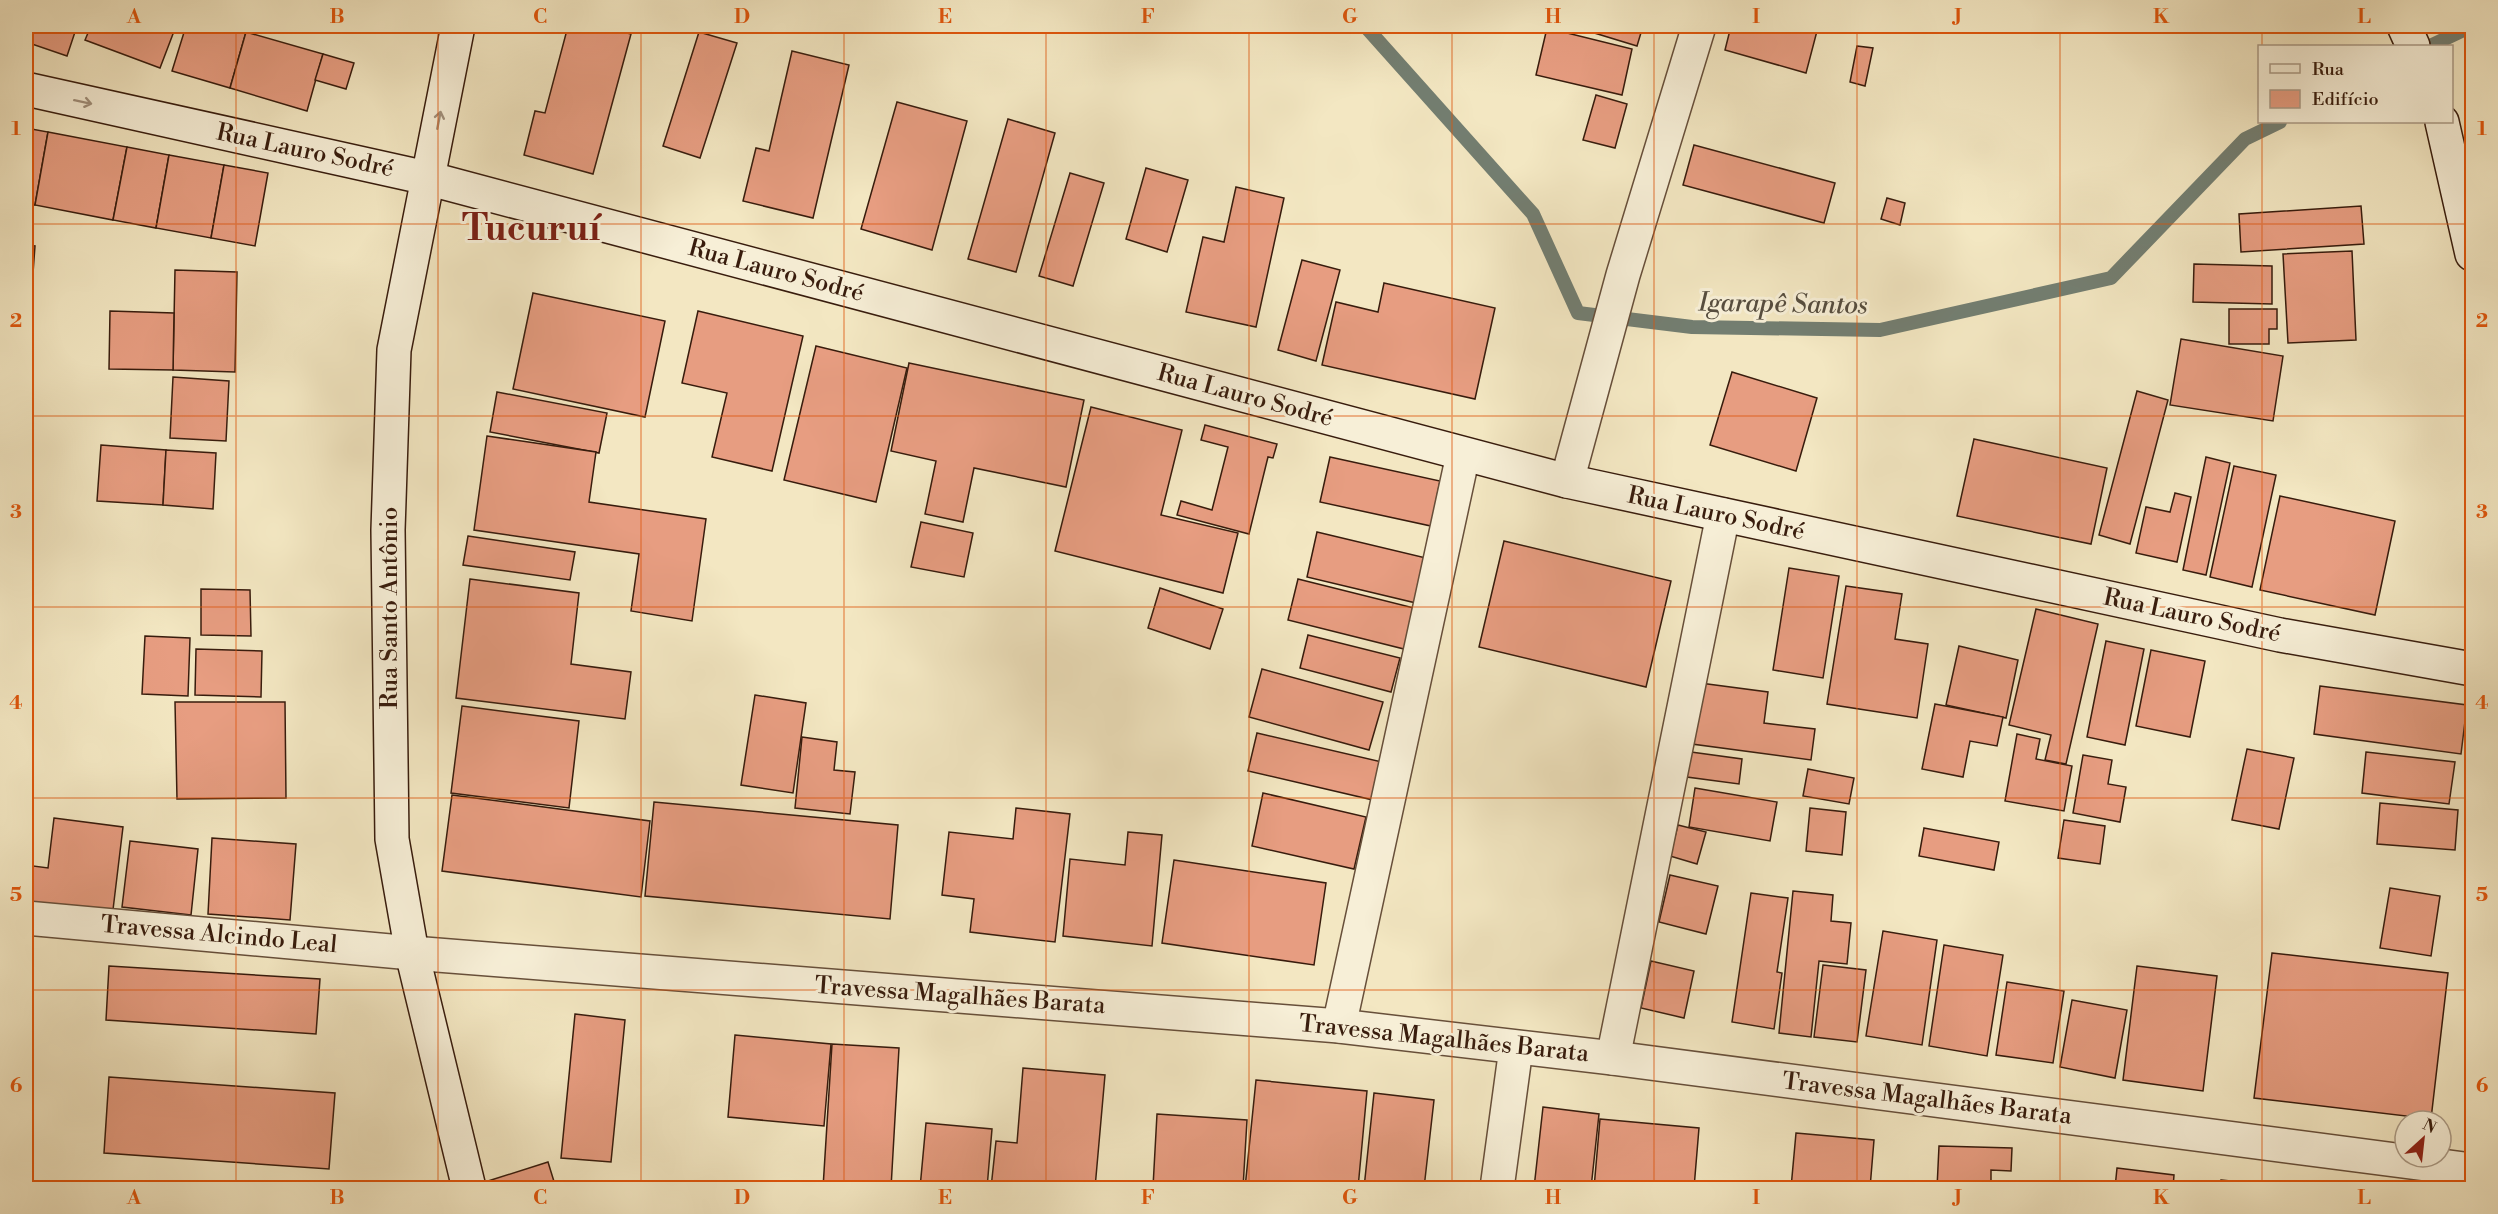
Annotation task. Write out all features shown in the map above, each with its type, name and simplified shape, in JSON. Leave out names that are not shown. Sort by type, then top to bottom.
[{"type":"street","name":"Rua Santo Antônio","points":[[458,26],[394,350],[388,530],[392,838],[412,953],[469,1188]]},
{"type":"street","points":[[1567,482],[1623,275],[1699,26]]},
{"type":"street","points":[[2404,26],[2413,45]]},
{"type":"street","name":"Rua Lauro Sodré","points":[[26,89],[427,178],[1567,482],[2280,636],[2472,669]]},
{"type":"street","points":[[2442,123],[2472,254]]},
{"type":"street","points":[[1339,1026],[1463,455]]},
{"type":"street","points":[[1613,1058],[1723,516]]},
{"type":"street","name":"Travessa Alcindo Leal","points":[[26,918],[412,953]]},
{"type":"street","name":"Travessa Magalhães Barata","points":[[412,953],[1339,1026],[1613,1058],[2472,1170]]},
{"type":"street","points":[[1497,1188],[1516,1048]]},
{"type":"building","points":[[26,26],[77,26],[67,56],[26,42]]},
{"type":"building","points":[[91,26],[176,26],[160,68],[85,40]]},
{"type":"building","points":[[186,26],[225,26],[246,32],[230,88],[172,71]]},
{"type":"building","points":[[295,26],[317,26],[314,33]]},
{"type":"building","points":[[568,26],[599,26],[631,34],[593,174],[524,155],[535,111],[545,113]]},
{"type":"building","points":[[1579,26],[1643,26],[1637,46],[1578,28]]},
{"type":"building","points":[[1731,26],[1799,26],[1817,31],[1806,73],[1725,50]]},
{"type":"building","points":[[1547,28],[1632,49],[1622,95],[1536,75]]},
{"type":"building","points":[[246,32],[323,54],[307,111],[230,88]]},
{"type":"building","points":[[699,32],[737,43],[700,158],[663,146]]},
{"type":"building","points":[[1857,46],[1873,48],[1865,86],[1850,82]]},
{"type":"building","points":[[792,51],[849,65],[813,218],[743,201],[756,148],[769,151]]},
{"type":"building","points":[[323,54],[354,63],[346,89],[315,80]]},
{"type":"building","points":[[1596,95],[1627,104],[1615,148],[1583,140]]},
{"type":"building","points":[[897,102],[967,121],[932,250],[861,229]]},
{"type":"building","points":[[1008,119],[1055,133],[1016,272],[968,259]]},
{"type":"building","points":[[26,128],[48,132],[35,205],[26,203]]},
{"type":"building","points":[[48,132],[127,147],[113,220],[35,205]]},
{"type":"building","points":[[1694,145],[1835,183],[1824,223],[1683,185]]},
{"type":"building","points":[[127,147],[169,155],[156,228],[113,220]]},
{"type":"building","points":[[169,155],[224,165],[211,238],[156,228]]},
{"type":"building","points":[[224,165],[268,173],[255,246],[211,238]]},
{"type":"building","points":[[1146,168],[1188,180],[1167,252],[1126,239]]},
{"type":"building","points":[[1070,173],[1104,183],[1073,286],[1039,276]]},
{"type":"building","points":[[1236,187],[1284,198],[1256,327],[1186,312],[1203,237],[1224,242]]},
{"type":"building","points":[[1887,198],[1905,203],[1900,225],[1881,219]]},
{"type":"building","points":[[2361,206],[2364,244],[2241,252],[2239,214]]},
{"type":"building","points":[[26,245],[35,246],[31,300],[26,299]]},
{"type":"building","points":[[2352,251],[2356,340],[2288,343],[2283,254]]},
{"type":"building","points":[[1302,260],[1340,270],[1316,361],[1278,350]]},
{"type":"building","points":[[2194,264],[2272,266],[2272,304],[2193,302]]},
{"type":"building","points":[[175,270],[237,272],[235,372],[173,370]]},
{"type":"building","points":[[1384,283],[1495,308],[1475,399],[1322,365],[1336,302],[1378,312]]},
{"type":"building","points":[[533,293],[665,321],[645,417],[513,389]]},
{"type":"building","points":[[2229,309],[2277,309],[2277,329],[2269,329],[2269,344],[2229,344]]},
{"type":"building","points":[[110,311],[174,313],[173,370],[109,369]]},
{"type":"building","points":[[698,311],[803,336],[772,471],[712,457],[727,393],[682,383]]},
{"type":"building","points":[[2181,339],[2283,356],[2273,421],[2170,405]]},
{"type":"building","points":[[816,346],[907,368],[876,502],[784,480]]},
{"type":"building","points":[[909,363],[1084,400],[1066,487],[974,468],[963,522],[925,514],[936,461],[891,451]]},
{"type":"building","points":[[1732,372],[1817,398],[1796,471],[1710,445]]},
{"type":"building","points":[[173,377],[229,381],[226,441],[170,438]]},
{"type":"building","points":[[2137,391],[2168,400],[2130,544],[2099,535]]},
{"type":"building","points":[[497,392],[607,413],[599,453],[490,432]]},
{"type":"building","points":[[1091,407],[1182,430],[1161,515],[1238,533],[1223,593],[1055,551]]},
{"type":"building","points":[[1205,425],[1277,444],[1273,458],[1268,457],[1249,534],[1177,515],[1181,501],[1212,510],[1228,447],[1201,440]]},
{"type":"building","points":[[487,436],[596,452],[589,502],[706,519],[692,621],[631,611],[639,554],[474,530]]},
{"type":"building","points":[[1974,439],[2107,468],[2091,544],[1957,516]]},
{"type":"building","points":[[101,445],[166,450],[163,505],[97,501]]},
{"type":"building","points":[[166,450],[216,453],[213,509],[163,505]]},
{"type":"building","points":[[1330,457],[1440,481],[1431,526],[1320,502]]},
{"type":"building","points":[[2206,457],[2230,463],[2206,575],[2183,570]]},
{"type":"building","points":[[2234,466],[2276,475],[2252,587],[2210,577]]},
{"type":"building","points":[[2175,493],[2191,497],[2177,562],[2136,553],[2146,507],[2170,512]]},
{"type":"building","points":[[2280,496],[2395,521],[2375,615],[2260,590]]},
{"type":"building","points":[[921,522],[973,533],[964,577],[911,567]]},
{"type":"building","points":[[1317,532],[1426,558],[1416,603],[1307,577]]},
{"type":"building","points":[[468,536],[575,552],[570,580],[463,565]]},
{"type":"building","points":[[1504,541],[1671,581],[1646,687],[1479,647]]},
{"type":"building","points":[[1789,568],[1839,576],[1823,678],[1773,670]]},
{"type":"building","points":[[470,579],[579,593],[571,664],[631,672],[625,719],[456,698]]},
{"type":"building","points":[[1298,579],[1418,609],[1408,650],[1288,620]]},
{"type":"building","points":[[1846,586],[1902,594],[1895,639],[1928,644],[1917,718],[1827,704]]},
{"type":"building","points":[[1160,588],[1223,609],[1210,649],[1148,628]]},
{"type":"building","points":[[201,589],[250,590],[251,636],[201,635]]},
{"type":"building","points":[[2036,609],[2098,624],[2066,764],[2045,760],[2051,735],[2009,725]]},
{"type":"building","points":[[1308,635],[1400,658],[1391,692],[1300,668]]},
{"type":"building","points":[[145,636],[190,638],[188,696],[142,694]]},
{"type":"building","points":[[2106,641],[2144,649],[2125,745],[2087,737]]},
{"type":"building","points":[[1959,646],[2018,660],[2006,718],[1946,705]]},
{"type":"building","points":[[196,649],[262,651],[261,697],[195,695]]},
{"type":"building","points":[[2151,650],[2205,661],[2190,737],[2136,726]]},
{"type":"building","points":[[1262,669],[1383,702],[1369,750],[1249,717]]},
{"type":"building","points":[[1700,683],[1768,692],[1764,723],[1815,729],[1811,760],[1692,744]]},
{"type":"building","points":[[2320,686],[2467,705],[2461,754],[2314,734]]},
{"type":"building","points":[[755,695],[806,703],[793,793],[741,785]]},
{"type":"building","points":[[175,702],[285,702],[286,798],[177,799]]},
{"type":"building","points":[[1935,704],[2003,717],[1997,746],[1970,741],[1963,777],[1922,769]]},
{"type":"building","points":[[462,706],[579,721],[569,808],[451,793]]},
{"type":"building","points":[[1257,733],[1382,762],[1373,800],[1248,771]]},
{"type":"building","points":[[2017,734],[2040,739],[2036,759],[2072,766],[2064,811],[2005,801]]},
{"type":"building","points":[[802,737],[837,742],[834,770],[855,772],[850,814],[795,808]]},
{"type":"building","points":[[2247,749],[2294,758],[2279,829],[2232,820]]},
{"type":"building","points":[[1691,752],[1742,759],[1739,784],[1687,777]]},
{"type":"building","points":[[2366,752],[2455,762],[2449,804],[2362,793]]},
{"type":"building","points":[[2083,755],[2112,760],[2108,784],[2126,787],[2120,822],[2073,813]]},
{"type":"building","points":[[1808,769],[1854,778],[1849,804],[1803,796]]},
{"type":"building","points":[[1695,788],[1777,802],[1770,841],[1689,827]]},
{"type":"building","points":[[1263,793],[1366,817],[1354,869],[1252,846]]},
{"type":"building","points":[[452,795],[650,821],[641,897],[442,871]]},
{"type":"building","points":[[654,802],[898,825],[890,919],[645,896]]},
{"type":"building","points":[[2380,803],[2458,810],[2455,850],[2377,844]]},
{"type":"building","points":[[1016,808],[1070,814],[1055,942],[970,932],[974,899],[942,895],[949,832],[1013,839]]},
{"type":"building","points":[[1810,808],[1846,812],[1842,855],[1806,851]]},
{"type":"building","points":[[54,818],[123,827],[112,918],[26,908],[26,865],[48,868]]},
{"type":"building","points":[[2064,820],[2105,826],[2100,864],[2058,858]]},
{"type":"building","points":[[1678,825],[1706,832],[1697,864],[1670,856]]},
{"type":"building","points":[[1924,828],[1999,842],[1994,870],[1919,856]]},
{"type":"building","points":[[1128,832],[1162,835],[1152,946],[1063,936],[1070,859],[1125,865]]},
{"type":"building","points":[[212,838],[296,844],[290,920],[208,914]]},
{"type":"building","points":[[130,841],[198,849],[191,915],[122,907]]},
{"type":"building","points":[[1174,860],[1326,883],[1314,965],[1162,943]]},
{"type":"building","points":[[1670,875],[1718,886],[1706,934],[1659,922]]},
{"type":"building","points":[[2390,888],[2440,896],[2431,956],[2380,948]]},
{"type":"building","points":[[1793,891],[1833,895],[1831,921],[1851,923],[1847,964],[1819,961],[1811,1037],[1779,1033]]},
{"type":"building","points":[[1751,893],[1788,898],[1777,972],[1782,973],[1774,1029],[1732,1022]]},
{"type":"building","points":[[1883,931],[1937,940],[1922,1045],[1866,1036]]},
{"type":"building","points":[[1944,945],[2003,955],[1987,1056],[1929,1046]]},
{"type":"building","points":[[2272,953],[2448,973],[2432,1109],[2393,1109],[2393,1114],[2254,1098]]},
{"type":"building","points":[[1651,961],[1694,971],[1684,1018],[1641,1008]]},
{"type":"building","points":[[1823,965],[1866,970],[1857,1042],[1814,1037]]},
{"type":"building","points":[[109,966],[320,979],[316,1034],[106,1020]]},
{"type":"building","points":[[2137,966],[2217,976],[2203,1091],[2123,1080]]},
{"type":"building","points":[[2007,982],[2064,991],[2053,1063],[1996,1055]]},
{"type":"building","points":[[2072,1000],[2127,1010],[2115,1078],[2060,1067]]},
{"type":"building","points":[[575,1014],[625,1020],[611,1162],[561,1158]]},
{"type":"building","points":[[735,1035],[831,1044],[824,1126],[728,1117]]},
{"type":"building","points":[[832,1044],[899,1048],[891,1188],[823,1188]]},
{"type":"building","points":[[1023,1068],[1105,1075],[1095,1188],[991,1188],[996,1141],[1017,1143]]},
{"type":"building","points":[[109,1077],[335,1093],[329,1169],[104,1153]]},
{"type":"building","points":[[1256,1080],[1367,1091],[1358,1188],[1245,1188]]},
{"type":"building","points":[[1374,1093],[1434,1100],[1424,1188],[1364,1188]]},
{"type":"building","points":[[1543,1107],[1599,1114],[1591,1188],[1534,1188]]},
{"type":"building","points":[[1157,1114],[1247,1120],[1243,1188],[1153,1187]]},
{"type":"building","points":[[1600,1119],[1699,1128],[1694,1188],[1594,1188]]},
{"type":"building","points":[[926,1123],[992,1129],[987,1188],[920,1188]]},
{"type":"building","points":[[1796,1133],[1874,1140],[1870,1188],[1791,1188]]},
{"type":"building","points":[[1939,1146],[2012,1148],[2011,1171],[1991,1170],[1991,1188],[1937,1188]]},
{"type":"building","points":[[548,1162],[556,1188],[491,1188],[488,1181]]},
{"type":"building","points":[[2117,1168],[2174,1175],[2173,1188],[2115,1188]]},
{"type":"building","points":[[2221,1180],[2250,1183],[2250,1188],[2220,1188]]},
{"type":"building","points":[[2332,1184],[2368,1188],[2332,1188]]},
{"type":"waterway","name":"Igarapê Santos","points":[[1365,26],[1533,214],[1578,313],[1692,327],[1880,330],[2111,278],[2245,139],[2278,123]]},
{"type":"waterway","name":"Igarapê Santos","points":[[2432,45],[2472,26]]},
{"type":"district","name":"Tucuruí","points":[[531,229]]}]
